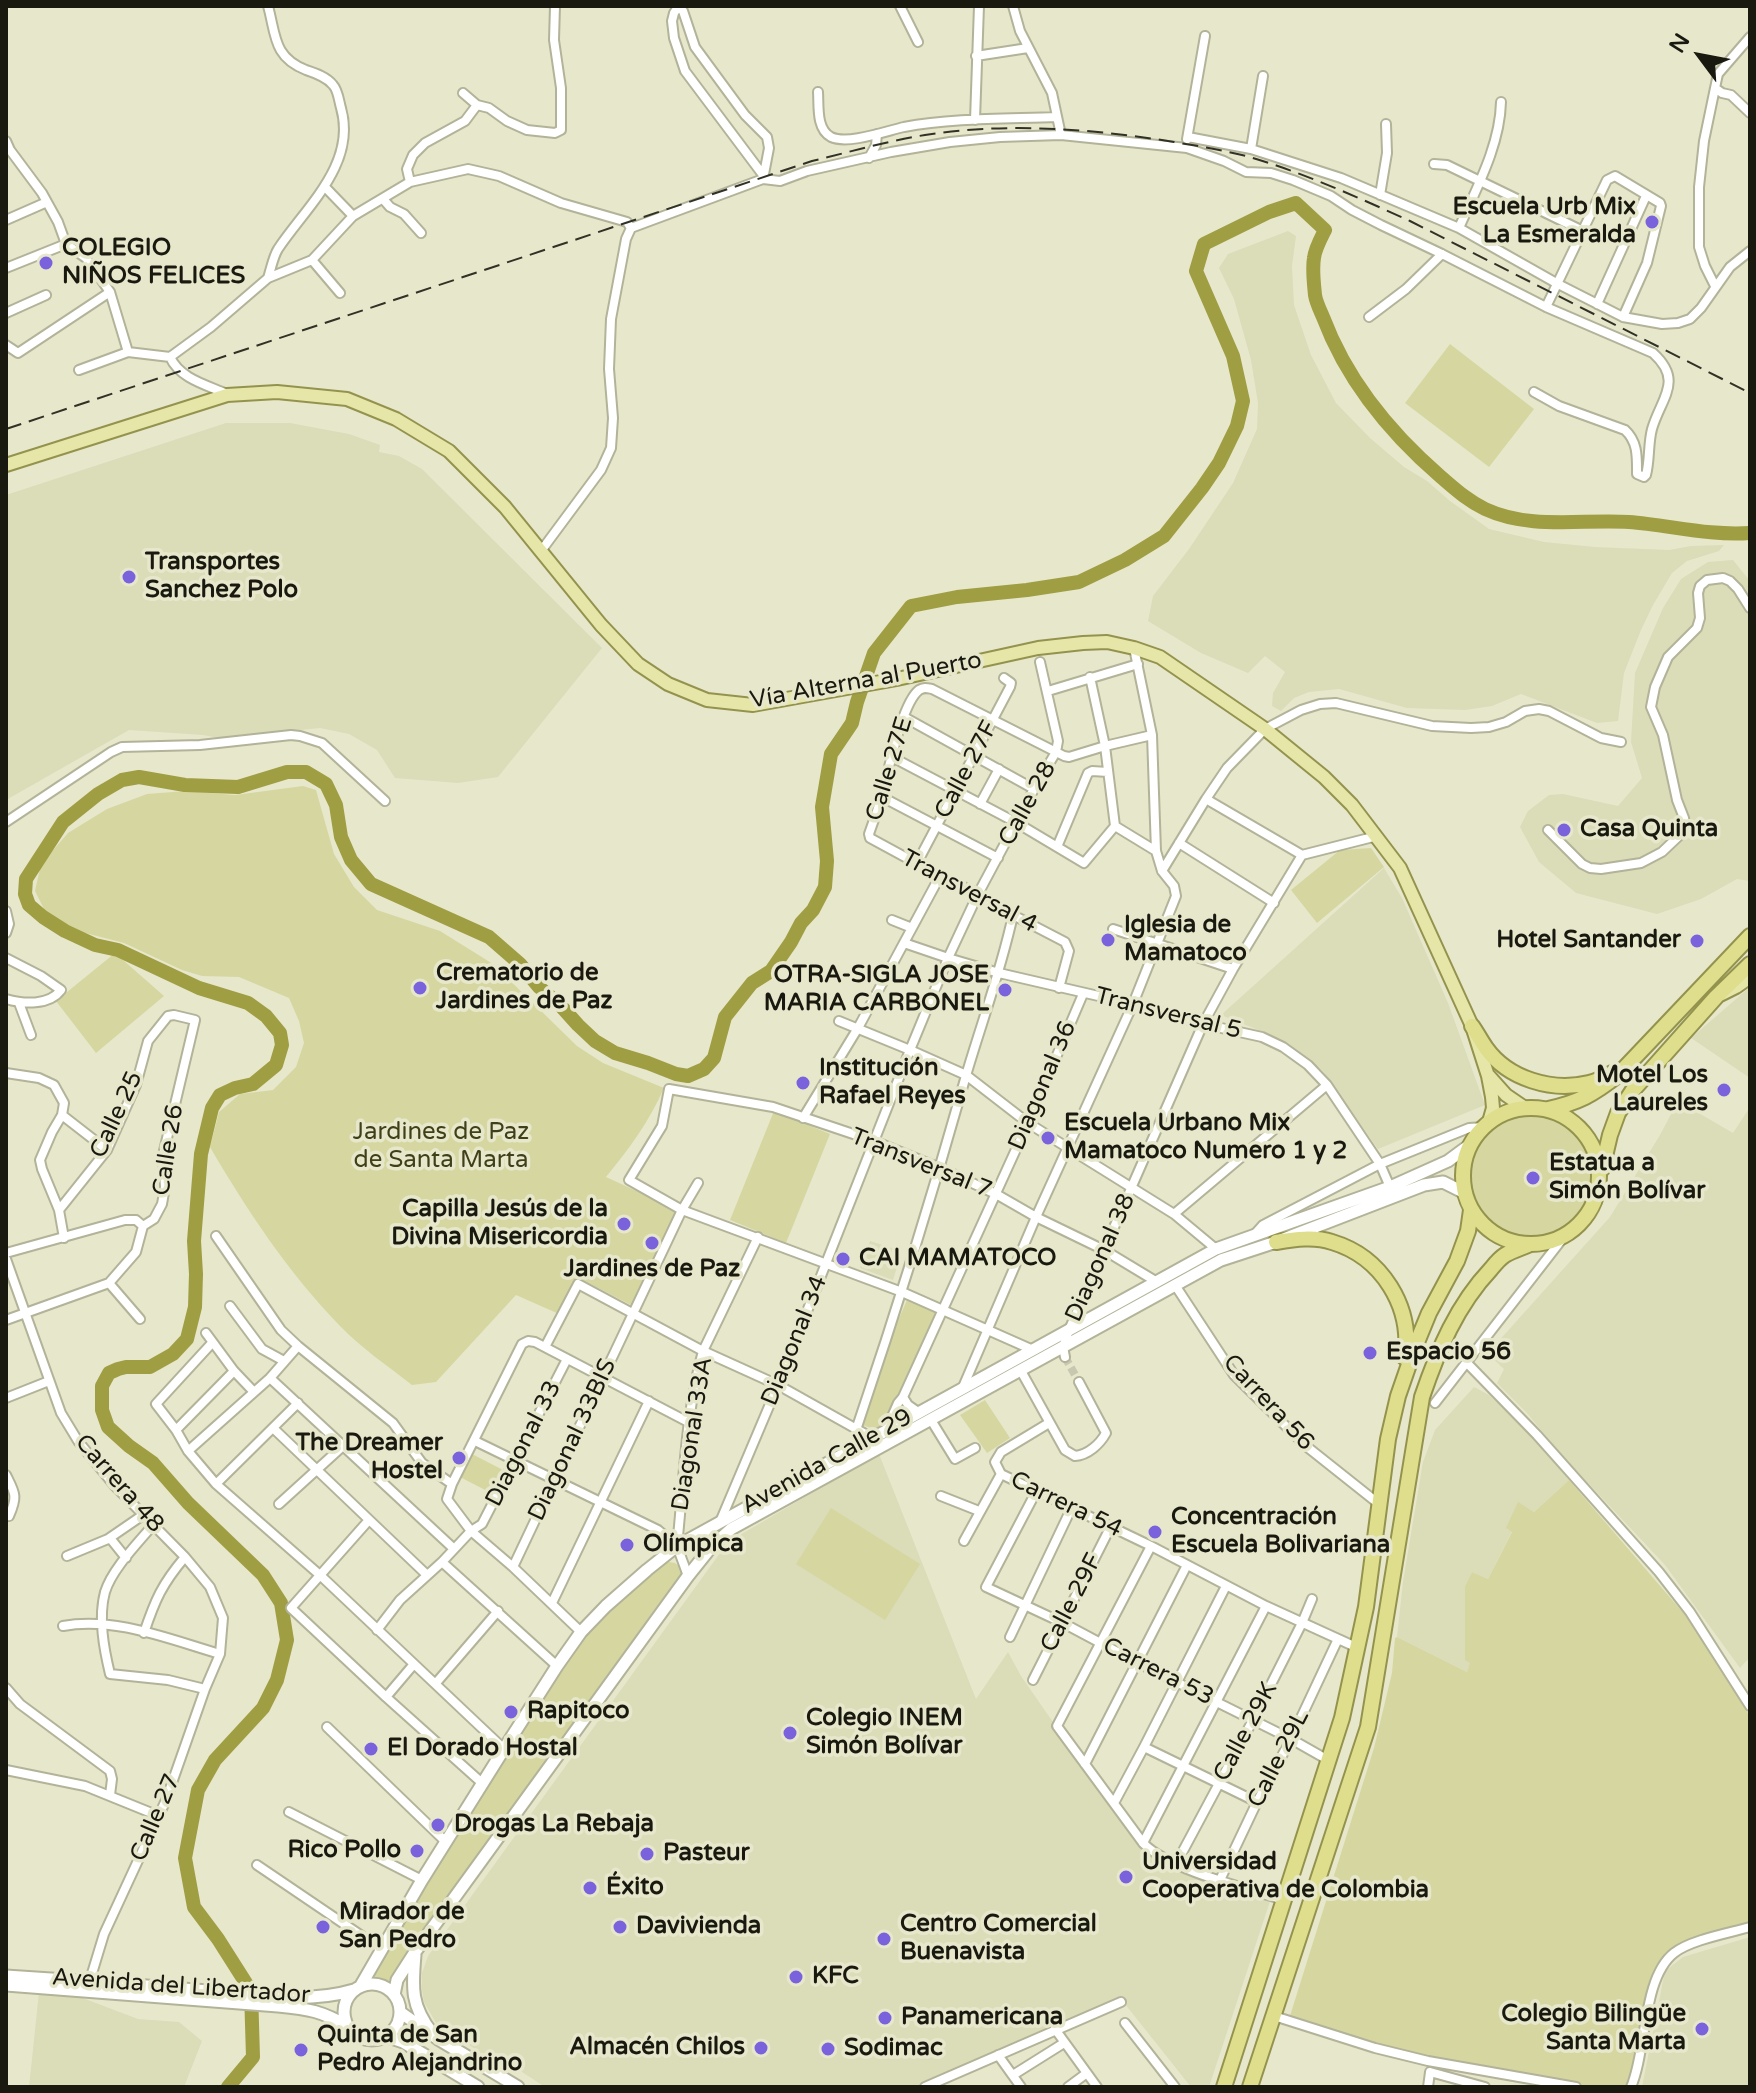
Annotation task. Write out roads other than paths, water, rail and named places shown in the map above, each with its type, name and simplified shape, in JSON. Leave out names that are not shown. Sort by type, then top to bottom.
[{"type":"highway","points":[[1750,936],[1618,1075],[1595,1093],[1572,1104],[1506,1112],[1487,1124],[1471,1144],[1463,1176],[1465,1193],[1479,1222],[1501,1239],[1528,1245],[1546,1244],[1563,1238],[1586,1219],[1599,1192],[1610,1135],[1618,1113],[1633,1090],[1716,997],[1750,964]]},
{"type":"highway","points":[[1472,1026],[1487,1050],[1508,1069],[1533,1082],[1561,1086],[1590,1083],[1616,1072],[1638,1054]]},
{"type":"highway","points":[[1548,1109],[1569,1118],[1586,1134],[1597,1154],[1600,1177]]},
{"type":"highway","points":[[1398,1396],[1429,1313],[1465,1241],[1471,1210]]},
{"type":"highway","points":[[1224,2087],[1342,1718],[1359,1648],[1388,1439],[1408,1344],[1405,1317],[1394,1291],[1378,1269],[1356,1252],[1331,1241],[1303,1238],[1276,1242]]},
{"type":"highway","points":[[1250,2087],[1368,1727],[1422,1397],[1436,1356],[1468,1297],[1504,1255],[1528,1245]]},
{"type":"main road","name":"Vía Alterna al Puerto","points":[[6,465],[227,395],[277,392],[347,399],[396,419],[449,451],[505,507],[601,625],[638,664],[668,684],[707,700],[753,705],[897,679],[1038,648],[1107,642],[1160,657],[1265,729],[1324,777],[1352,805],[1400,868],[1472,1026],[1492,1097],[1493,1108],[1487,1124]]},
{"type":"main road","points":[[1716,997],[1750,977]]},
{"type":"main road","name":"Vía Alterna al Puerto","points":[[1488,1076],[1506,1095],[1525,1108]]},
{"type":"main road","name":"Avenida Calle 29","points":[[394,1995],[397,1980],[415,1952],[688,1576],[712,1546],[731,1529],[882,1440],[918,1412],[1216,1249],[1390,1187],[1448,1161],[1471,1144]]},
{"type":"main road","name":"Avenida Calle 29","points":[[357,1989],[482,1783],[581,1632],[636,1579],[677,1546],[882,1440],[931,1420],[1021,1371],[1064,1352],[1221,1260],[1424,1185],[1443,1182],[1465,1193]]},
{"type":"main road","points":[[415,1952],[415,2006],[438,2039]]},
{"type":"main road","name":"Avenida del Libertador","points":[[6,1976],[90,1980],[191,1994]]},
{"type":"main road","points":[[478,2087],[403,2042],[385,2036],[360,2037],[349,2027],[345,2004],[357,1989],[369,1984],[379,1985],[394,1995],[400,2012],[438,2039],[518,2087]]},
{"type":"main road","name":"Avenida del Libertador","points":[[6,1985],[278,2001],[316,2010],[349,2027]]},
{"type":"main road","name":"Avenida del Libertador","points":[[278,2001],[325,1997],[357,1989]]},
{"type":"main road","points":[[385,2036],[396,2026],[400,2012]]},
{"type":"street","points":[[268,6],[279,51],[296,66],[334,85],[345,122],[342,149],[325,187],[276,251],[268,278]]},
{"type":"street","points":[[463,93],[477,105],[489,108],[527,130],[555,133],[561,130],[561,88],[554,40],[555,6]]},
{"type":"street","points":[[900,6],[918,42]]},
{"type":"street","points":[[975,120],[979,6]]},
{"type":"street","points":[[1013,6],[1020,31],[1052,93],[1061,135]]},
{"type":"street","points":[[678,7],[683,11],[695,47],[745,115],[767,137],[769,148],[765,177],[685,71],[677,53],[673,29],[674,13],[678,7]]},
{"type":"street","points":[[1187,148],[1205,36]]},
{"type":"street","points":[[1715,286],[1699,247],[1699,187],[1704,141],[1718,74],[1750,37]]},
{"type":"street","points":[[976,56],[1028,48]]},
{"type":"street","points":[[1251,149],[1263,76]]},
{"type":"street","points":[[1715,88],[1748,107]]},
{"type":"street","points":[[818,92],[821,124],[827,134],[838,139],[975,120],[1057,117]]},
{"type":"street","points":[[1459,228],[1499,128],[1501,102]]},
{"type":"street","points":[[410,182],[407,169],[413,155],[425,143],[465,121],[477,105]]},
{"type":"street","points":[[1380,195],[1387,153],[1386,124]]},
{"type":"street","points":[[869,158],[876,145],[877,134]]},
{"type":"street","points":[[541,551],[601,470],[611,448],[611,319],[626,239],[631,228],[765,177],[780,181],[807,171],[912,148],[1000,137],[1061,135],[1187,148],[1246,172],[1271,173],[1331,196],[1371,220],[1546,307],[1653,353],[1666,364],[1669,374],[1667,393],[1653,426],[1646,475],[1637,474],[1636,446],[1625,430],[1559,406],[1534,392]]},
{"type":"street","points":[[1188,137],[1251,149],[1341,178],[1459,228],[1623,317],[1662,324],[1690,319],[1730,267],[1750,251]]},
{"type":"street","points":[[7,147],[47,202],[66,244],[86,258],[110,292],[128,352]]},
{"type":"street","points":[[1434,164],[1447,165],[1583,231]]},
{"type":"street","points":[[79,370],[128,352],[170,357],[268,278],[312,260],[353,216],[410,182],[468,169],[499,176],[561,203],[627,222],[631,228]]},
{"type":"street","points":[[1546,307],[1607,180],[1615,176],[1661,206],[1647,263],[1623,317]]},
{"type":"street","points":[[325,187],[353,216]]},
{"type":"street","points":[[1597,304],[1646,196]]},
{"type":"street","points":[[383,199],[390,207],[404,214],[421,233]]},
{"type":"street","points":[[6,220],[47,202]]},
{"type":"street","points":[[6,268],[66,244]]},
{"type":"street","points":[[1369,317],[1406,289],[1442,254]]},
{"type":"street","points":[[312,260],[340,293]]},
{"type":"street","points":[[6,345],[18,353],[110,292]]},
{"type":"street","points":[[6,313],[46,295]]},
{"type":"street","points":[[170,357],[174,367],[188,377],[227,395]]},
{"type":"street","points":[[1548,830],[1582,864],[1601,869],[1641,863],[1662,852],[1682,833],[1684,818],[1663,735],[1651,707],[1655,687],[1668,657],[1697,628],[1700,618],[1698,593],[1707,580],[1723,578],[1730,581],[1750,608]]},
{"type":"street","points":[[963,1387],[1133,1004],[1176,896],[1174,886],[1162,871],[1156,851],[1152,735],[1134,648]]},
{"type":"street","name":"Calle 28","points":[[978,894],[1056,752],[1058,741],[1040,662]]},
{"type":"street","points":[[1048,691],[1138,664]]},
{"type":"street","points":[[890,756],[1017,823],[1084,863],[1115,826],[1105,746],[1090,677]]},
{"type":"street","name":"Calle 27F","points":[[917,863],[1011,685],[1004,678]]},
{"type":"street","name":"Calle 27E","points":[[869,834],[882,797],[890,756],[910,703],[919,690],[932,689],[994,720]]},
{"type":"street","points":[[1162,871],[1227,768],[1265,729],[1301,710],[1336,703],[1432,726],[1471,728],[1489,727],[1525,711],[1539,709],[1549,711],[1601,738],[1621,742]]},
{"type":"street","points":[[904,717],[1034,789]]},
{"type":"street","points":[[994,720],[1069,757],[1152,735]]},
{"type":"street","points":[[6,822],[122,747],[200,745],[291,735],[322,743],[385,801]]},
{"type":"street","points":[[980,804],[999,769]]},
{"type":"street","points":[[1057,847],[1085,778],[1092,771],[1108,772]]},
{"type":"street","points":[[882,797],[998,858]]},
{"type":"street","points":[[1206,799],[1302,855],[1377,836]]},
{"type":"street","points":[[1115,826],[1156,851]]},
{"type":"street","name":"Transversal 4","points":[[869,834],[872,841],[1065,942],[1069,951],[1059,988]]},
{"type":"street","points":[[1179,843],[1274,903]]},
{"type":"street","name":"Diagonal 38","points":[[1064,1352],[1069,1330],[1203,1024],[1302,855]]},
{"type":"street","points":[[803,1118],[858,1028],[940,876]]},
{"type":"street","name":"Diagonal 34","points":[[720,1522],[778,1385],[910,1050],[978,894]]},
{"type":"street","points":[[6,911],[9,924],[6,933]]},
{"type":"street","points":[[857,1427],[940,1168],[999,973],[1013,915]]},
{"type":"street","points":[[892,920],[912,928]]},
{"type":"street","points":[[1113,929],[1233,969]]},
{"type":"street","name":"Transversal 5","points":[[904,943],[999,973],[1262,1037],[1283,1047],[1308,1065],[1327,1085],[1380,1164],[1390,1187]]},
{"type":"street","points":[[6,958],[61,990],[55,998],[35,1003],[6,999]]},
{"type":"street","name":"Diagonal 36","points":[[882,1440],[1028,1123],[1083,994]]},
{"type":"street","points":[[19,1003],[31,1035]]},
{"type":"street","name":"Calle 25","points":[[59,1210],[107,1150],[136,1085],[148,1041],[168,1016],[195,1020]]},
{"type":"street","name":"Calle 26","points":[[6,1256],[125,1220],[136,1220],[143,1226],[154,1219],[162,1204],[165,1187],[163,1155],[195,1020]]},
{"type":"street","points":[[839,1021],[966,1075],[1028,1123],[1174,1214],[1216,1249]]},
{"type":"street","points":[[6,1073],[39,1078],[54,1085],[64,1103],[62,1115],[40,1160],[59,1210],[64,1238]]},
{"type":"street","points":[[1174,1214],[1327,1085]]},
{"type":"street","name":"Transversal 7","points":[[682,1210],[629,1180],[662,1126],[669,1089],[773,1107],[874,1141],[996,1194],[1104,1250],[1157,1282]]},
{"type":"street","points":[[62,1115],[107,1150]]},
{"type":"street","points":[[1255,1235],[1263,1225],[1380,1164],[1469,1128],[1487,1124]]},
{"type":"street","name":"Diagonal 33BIS","points":[[513,1567],[682,1210],[698,1183]]},
{"type":"street","points":[[682,1210],[902,1292],[1033,1350]]},
{"type":"street","points":[[6,1320],[109,1283],[136,1252],[143,1226]]},
{"type":"street","points":[[216,1236],[281,1330],[393,1423],[422,1463],[452,1484]]},
{"type":"street","name":"Diagonal 33A","points":[[677,1546],[690,1423],[703,1351],[758,1237]]},
{"type":"street","points":[[1435,1403],[1563,1238]]},
{"type":"street","name":"Carrera 48","points":[[6,1256],[61,1413],[78,1441],[210,1587],[223,1618],[220,1654]]},
{"type":"street","points":[[109,1283],[140,1319]]},
{"type":"street","points":[[545,1347],[578,1284],[703,1351],[778,1385],[882,1440]]},
{"type":"street","name":"Carrera 56","points":[[1175,1285],[1234,1375],[1306,1446],[1379,1504]]},
{"type":"street","points":[[230,1306],[262,1349],[284,1361]]},
{"type":"street","points":[[206,1333],[254,1392]]},
{"type":"street","points":[[581,1632],[471,1531],[447,1499],[522,1344],[528,1341],[545,1347],[690,1423]]},
{"type":"street","points":[[212,1343],[156,1404],[188,1451],[216,1484],[321,1576],[504,1749]]},
{"type":"street","points":[[188,1451],[270,1378],[298,1346]]},
{"type":"street","name":"Diagonal 33","points":[[377,1630],[400,1600],[482,1524],[567,1359]]},
{"type":"street","points":[[1467,1363],[1537,1435],[1659,1572],[1690,1612],[1750,1706]]},
{"type":"street","points":[[176,1430],[234,1371]]},
{"type":"street","points":[[1021,1371],[1065,1450],[1075,1456],[1088,1452],[1106,1433],[1079,1382]]},
{"type":"street","points":[[270,1378],[453,1548]]},
{"type":"street","points":[[6,1398],[49,1381]]},
{"type":"street","points":[[903,1397],[918,1412]]},
{"type":"street","name":"Diagonal 33A","points":[[552,1603],[649,1401]]},
{"type":"street","points":[[216,1484],[298,1403]]},
{"type":"street","points":[[931,1420],[955,1459],[975,1448]]},
{"type":"street","name":"Carrera 54","points":[[1049,1423],[1001,1452],[995,1462],[1001,1474],[1111,1526],[1266,1606],[1359,1648]]},
{"type":"street","points":[[273,1428],[427,1575]]},
{"type":"street","points":[[475,1441],[658,1530],[677,1546],[688,1576]]},
{"type":"street","points":[[279,1504],[344,1445]]},
{"type":"street","points":[[964,1541],[1001,1474]]},
{"type":"street","points":[[6,1475],[16,1494],[9,1516]]},
{"type":"street","name":"Carrera 53","points":[[1037,1490],[986,1587],[1063,1623],[1328,1760]]},
{"type":"street","points":[[941,1496],[979,1511]]},
{"type":"street","points":[[1010,1637],[1072,1507]]},
{"type":"street","points":[[67,1556],[110,1538],[143,1515]]},
{"type":"street","points":[[369,1520],[291,1608],[482,1783]]},
{"type":"street","points":[[153,1525],[126,1558],[105,1592],[103,1647],[110,1674],[168,1680],[205,1689]]},
{"type":"street","name":"Calle 29F","points":[[1033,1680],[1111,1526]]},
{"type":"street","points":[[110,1538],[126,1558]]},
{"type":"street","points":[[1151,1546],[1057,1726],[1152,1852],[1176,1864],[1284,1900]]},
{"type":"street","points":[[144,1633],[167,1578],[185,1557]]},
{"type":"street","points":[[442,1562],[557,1666]]},
{"type":"street","points":[[1085,1764],[1187,1565]]},
{"type":"street","points":[[1114,1803],[1226,1586]]},
{"type":"street","name":"Calle 29K","points":[[1176,1864],[1253,1720],[1312,1599]]},
{"type":"street","points":[[1143,1843],[1266,1606]]},
{"type":"street","points":[[436,1683],[498,1611]]},
{"type":"street","points":[[63,1626],[102,1623],[220,1654]]},
{"type":"street","name":"Calle 29L","points":[[1220,1880],[1338,1639]]},
{"type":"street","name":"Calle 27","points":[[90,1980],[104,1934],[159,1816],[220,1654]]},
{"type":"street","points":[[386,1697],[414,1664]]},
{"type":"street","points":[[6,1688],[20,1704],[110,1771],[110,1795]]},
{"type":"street","points":[[327,1727],[446,1842]]},
{"type":"street","points":[[1144,1747],[1257,1802]]},
{"type":"street","points":[[6,1770],[85,1786],[159,1816]]},
{"type":"street","points":[[289,1812],[422,1880]]},
{"type":"street","points":[[257,1865],[381,1949]]},
{"type":"street","points":[[1631,2087],[1651,1993],[1673,1953],[1697,1942],[1750,1927]]},
{"type":"street","points":[[925,2087],[1121,2002]]},
{"type":"street","points":[[1274,2016],[1428,2061],[1576,2087]]},
{"type":"street","points":[[1125,2023],[1175,2087]]},
{"type":"street","points":[[1055,2029],[1097,2087]]},
{"type":"street","points":[[1013,2075],[1064,2043]]},
{"type":"street","points":[[998,2055],[1021,2087]]},
{"type":"street","points":[[1428,2087],[1430,2072],[1485,2087]]},
{"type":"street","points":[[1068,2087],[1087,2073]]},
{"type":"waterway","points":[[228,2087],[253,2057],[251,1991],[194,1907],[185,1858],[198,1790],[215,1760],[263,1708],[277,1680],[287,1640],[281,1603],[263,1575],[188,1503],[153,1463],[108,1427],[102,1410],[102,1386],[109,1373],[126,1367],[150,1367],[173,1354],[187,1339],[195,1307],[194,1241],[201,1154],[212,1108],[220,1095],[253,1084],[276,1065],[282,1045],[280,1033],[266,1016],[248,1003],[199,988],[118,950],[95,945],[65,931],[29,905],[25,894],[26,879],[63,822],[98,794],[122,780],[139,777],[185,785],[238,787],[287,772],[306,772],[326,784],[336,805],[341,837],[351,860],[371,884],[489,937],[520,964],[539,987],[595,1041],[615,1053],[676,1074],[688,1076],[704,1069],[714,1058],[725,1017],[752,983],[771,971],[825,887],[827,861],[822,807],[831,754],[852,723],[874,653],[911,606],[957,597],[1079,582],[1125,560],[1164,536],[1219,463],[1237,426],[1243,401],[1233,356],[1196,271],[1204,244],[1269,212],[1296,203],[1325,230],[1314,258],[1315,295],[1344,363],[1372,404],[1404,442],[1467,499],[1502,515],[1538,522],[1611,521],[1704,532],[1750,533]]},
{"type":"tunnel","points":[[1065,1357],[1079,1382]]},
{"type":"railway","points":[[6,429],[812,161],[925,135],[1018,128],[1081,131],[1174,142],[1246,156],[1288,170],[1410,221],[1750,393]]},
{"type":"place","name":"Escuela Urb Mix La Esmeralda","points":[[1652,222]]},
{"type":"place","name":"COLEGIO NIÑOS FELICES","points":[[46,263]]},
{"type":"place","name":"Transportes Sanchez Polo","points":[[129,577]]},
{"type":"place","name":"Casa Quinta","points":[[1564,830]]},
{"type":"place","name":"Iglesia de Mamatoco","points":[[1108,940]]},
{"type":"place","name":"Hotel Santander","points":[[1697,941]]},
{"type":"place","name":"Crematorio de Jardines de Paz","points":[[420,988]]},
{"type":"place","name":"OTRA-SIGLA JOSE MARIA CARBONEL","points":[[1005,990]]},
{"type":"place","name":"Institución Rafael Reyes","points":[[803,1083]]},
{"type":"place","name":"Motel Los Laureles","points":[[1724,1090]]},
{"type":"place","name":"Escuela Urbano Mix Mamatoco Numero 1 y 2","points":[[1048,1138]]},
{"type":"place","name":"Estatua a Simón Bolívar","points":[[1533,1178]]},
{"type":"place","name":"Capilla Jesús de la Divina Misericordia","points":[[624,1224]]},
{"type":"place","name":"Jardines de Paz","points":[[652,1243]]},
{"type":"place","name":"CAI MAMATOCO","points":[[843,1259]]},
{"type":"place","name":"Espacio 56","points":[[1370,1353]]},
{"type":"place","name":"The Dreamer Hostel","points":[[459,1458]]},
{"type":"place","name":"Concentración Escuela Bolivariana","points":[[1155,1532]]},
{"type":"place","name":"Olímpica","points":[[627,1545]]},
{"type":"place","name":"Rapitoco","points":[[511,1712]]},
{"type":"place","name":"Colegio INEM Simón Bolívar","points":[[790,1733]]},
{"type":"place","name":"El Dorado Hostal","points":[[371,1749]]},
{"type":"place","name":"Drogas La Rebaja","points":[[438,1825]]},
{"type":"place","name":"Rico Pollo","points":[[417,1851]]},
{"type":"place","name":"Pasteur","points":[[647,1854]]},
{"type":"place","name":"Universidad Cooperativa de Colombia","points":[[1126,1877]]},
{"type":"place","name":"Éxito","points":[[590,1888]]},
{"type":"place","name":"Mirador de San Pedro","points":[[323,1927]]},
{"type":"place","name":"Davivienda","points":[[620,1927]]},
{"type":"place","name":"Centro Comercial Buenavista","points":[[884,1939]]},
{"type":"place","name":"KFC","points":[[796,1977]]},
{"type":"place","name":"Panamericana","points":[[885,2018]]},
{"type":"place","name":"Colegio Bilingüe Santa Marta","points":[[1702,2029]]},
{"type":"place","name":"Almacén Chilos","points":[[761,2048]]},
{"type":"place","name":"Sodimac","points":[[828,2049]]},
{"type":"place","name":"Quinta de San Pedro Alejandrino","points":[[301,2050]]},
{"type":"park label","name":"Jardines de Paz de Santa Marta","points":[[441,1147]]}]
